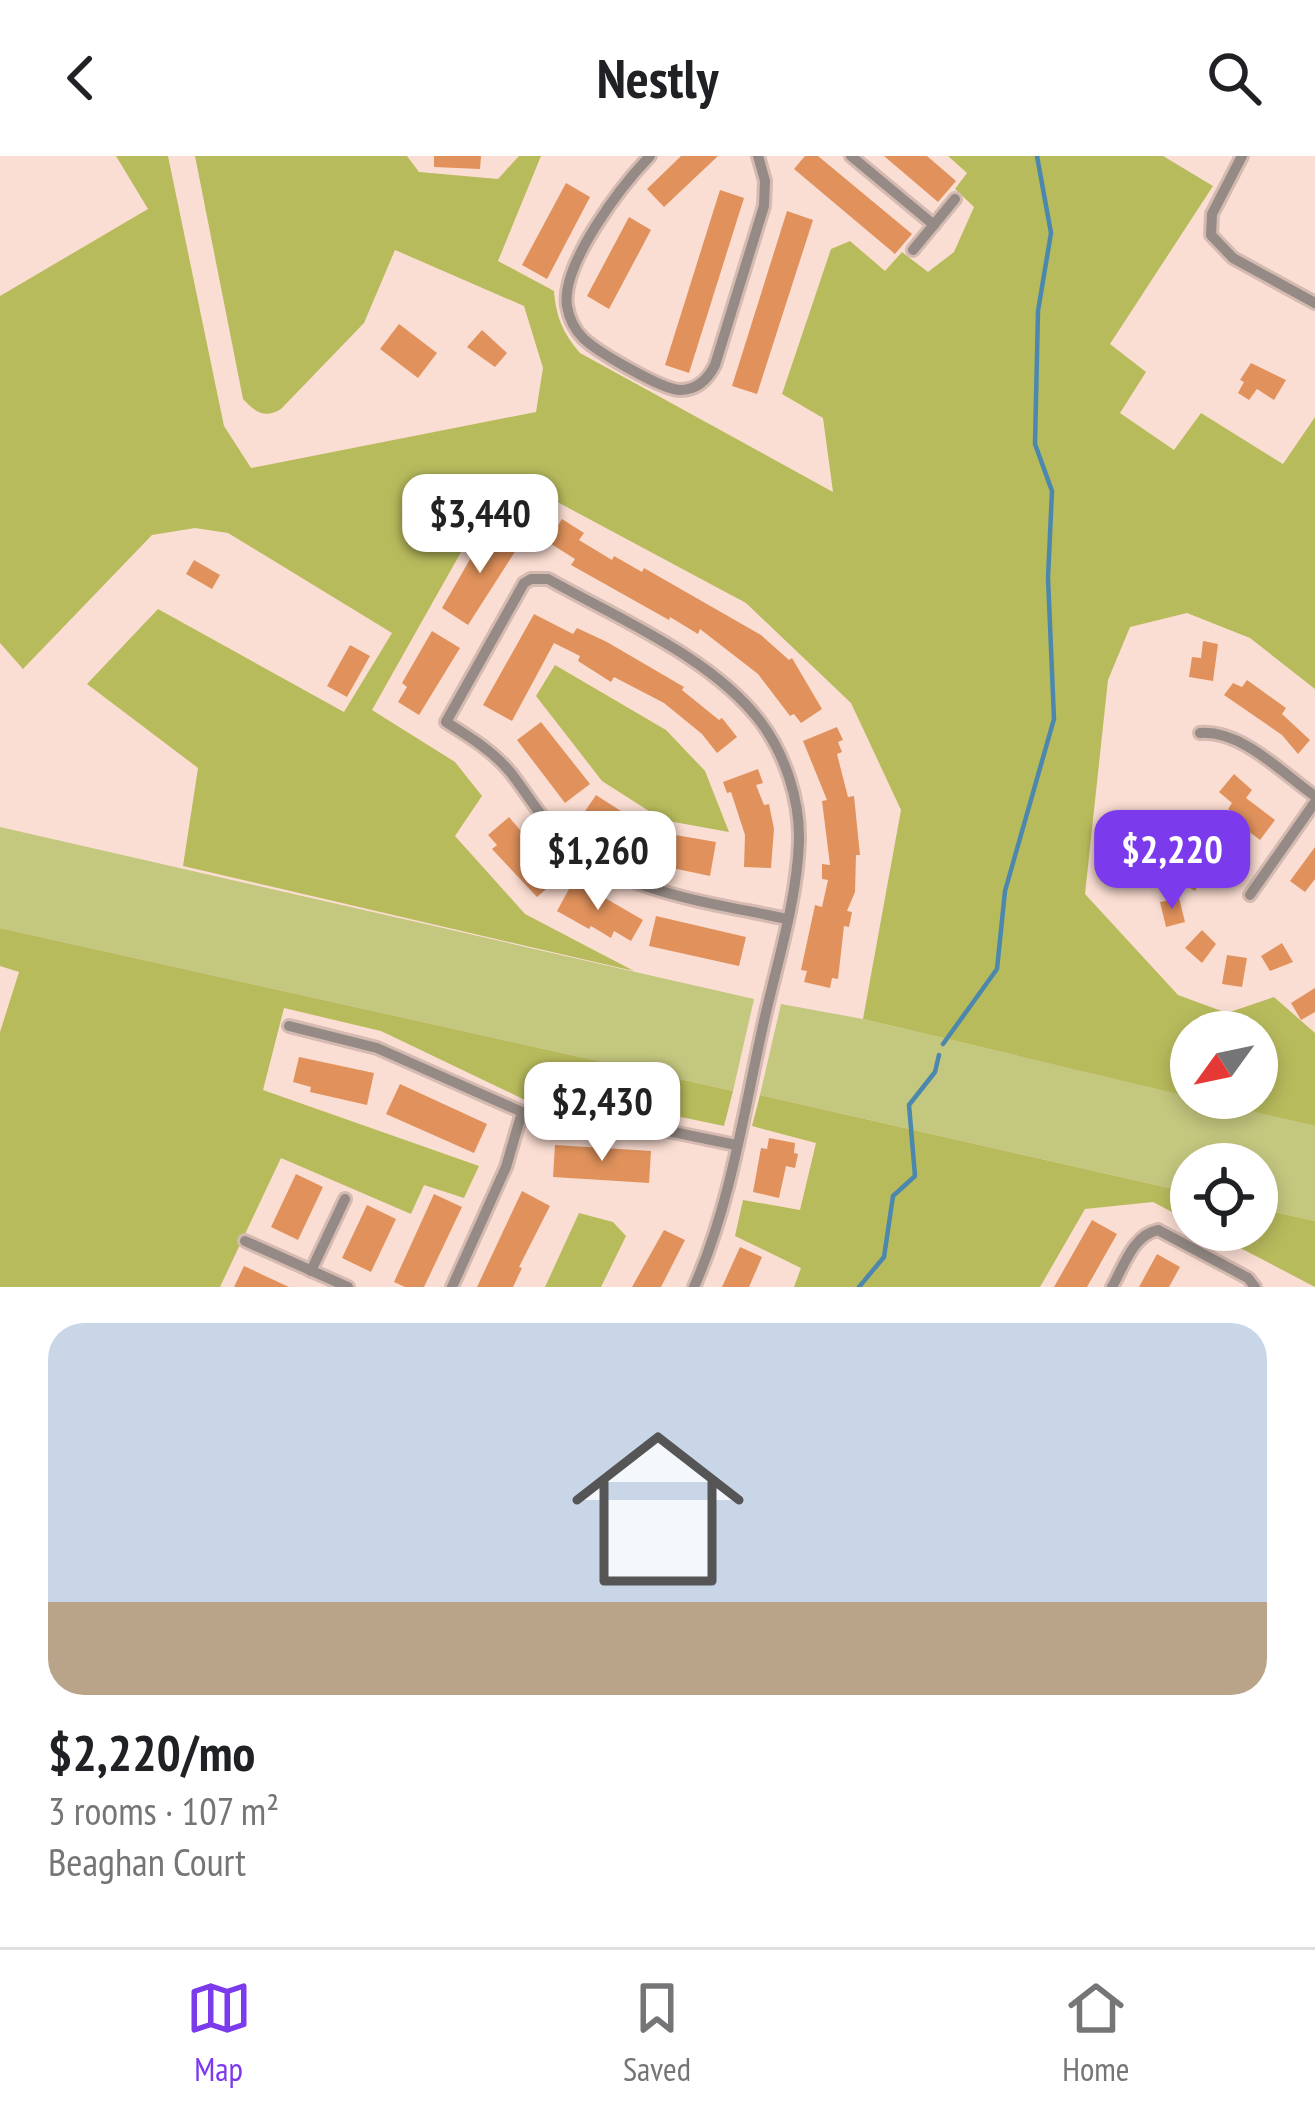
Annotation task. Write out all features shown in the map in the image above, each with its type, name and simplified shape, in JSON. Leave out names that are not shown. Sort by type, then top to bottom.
[{"type":"street","points":[[650,156],[614,197],[573,272],[566,303],[574,326],[591,344],[662,385],[681,390],[702,383],[715,364],[764,206],[765,182],[758,156]]},
{"type":"street","points":[[851,156],[934,225]]},
{"type":"street","points":[[1242,156],[1212,214],[1211,235],[1233,258],[1315,303]]},
{"type":"street","points":[[913,250],[956,199]]},
{"type":"street","points":[[694,1287],[713,1238],[787,919],[798,852],[796,806],[778,750],[763,724],[721,680],[548,579],[524,584],[446,722],[495,756],[559,836],[619,878],[787,919]]},
{"type":"street","points":[[1200,734],[1214,732],[1237,741],[1315,799],[1250,895]]},
{"type":"street","points":[[289,1026],[377,1048],[522,1112],[736,1145]]},
{"type":"street","points":[[452,1287],[506,1167],[522,1112]]},
{"type":"street","points":[[311,1270],[345,1199]]},
{"type":"street","points":[[1112,1287],[1137,1241],[1149,1230],[1158,1230],[1248,1278],[1255,1287]]},
{"type":"street","points":[[244,1241],[348,1287]]},
{"type":"green space","points":[[0,827],[754,999],[733,1091],[0,928]]},
{"type":"green space","points":[[781,1004],[863,1019],[1170,1092],[1170,1119],[1278,1117],[1315,1126],[1315,1221],[1278,1213],[1278,1143],[1170,1143],[1170,1188],[760,1095]]},
{"type":"shaded area","points":[[116,156],[168,156],[224,426],[251,468],[536,412],[543,368],[524,306],[395,250],[364,323],[281,409],[265,414],[256,411],[243,399],[195,156],[407,156],[419,172],[498,179],[519,156],[541,156],[498,261],[554,291],[561,324],[580,353],[833,492],[823,418],[782,394],[831,249],[850,241],[885,271],[902,252],[928,272],[954,252],[974,207],[955,189],[967,173],[948,156],[1163,156],[1213,186],[1110,344],[1146,372],[1120,413],[1174,450],[1201,413],[1283,464],[1315,417],[1315,689],[1250,638],[1187,613],[1130,627],[1108,680],[1085,894],[1178,995],[1222,1011],[1170,1011],[1170,1092],[863,1019],[901,810],[851,703],[746,603],[505,474],[372,710],[455,762],[482,796],[455,836],[525,914],[634,971],[183,866],[198,768],[87,684],[158,609],[344,712],[392,633],[228,533],[195,528],[152,535],[23,669],[0,643],[0,296],[148,209]]},
{"type":"shaded area","points":[[555,665],[666,730],[705,771],[729,832],[663,820],[602,781],[536,696]]},
{"type":"shaded area","points":[[0,928],[733,1091],[724,1126],[633,1107],[523,1099],[381,1031],[284,1008],[263,1090],[479,1166],[464,1198],[424,1185],[411,1214],[281,1158],[220,1287],[0,1287],[0,1032],[19,972],[0,966]]},
{"type":"shaded area","points":[[1274,997],[1315,1033],[1315,1126],[1278,1117],[1278,1011],[1233,1011]]},
{"type":"shaded area","points":[[760,1095],[1170,1188],[1170,1211],[1153,1202],[1085,1209],[1040,1287],[794,1287],[801,1268],[735,1236],[743,1200],[800,1210],[816,1143],[752,1126]]},
{"type":"shaded area","points":[[579,1213],[613,1222],[626,1236],[601,1287],[545,1287]]},
{"type":"shaded area","points":[[1278,1213],[1315,1221],[1315,1287],[1246,1251],[1278,1251]]},
{"type":"building","points":[[434,156],[481,156],[480,169],[434,167]]},
{"type":"building","points":[[681,156],[718,156],[664,207],[647,189]]},
{"type":"building","points":[[805,156],[818,156],[912,234],[895,254],[794,169]]},
{"type":"building","points":[[884,156],[927,156],[956,181],[938,202]]},
{"type":"building","points":[[566,183],[590,197],[547,279],[522,265]]},
{"type":"building","points":[[720,190],[744,198],[689,373],[665,365]]},
{"type":"building","points":[[787,211],[813,220],[757,394],[732,386]]},
{"type":"building","points":[[629,217],[651,230],[609,309],[587,296]]},
{"type":"building","points":[[399,324],[437,353],[418,378],[380,349]]},
{"type":"building","points":[[482,330],[507,353],[495,367],[467,347]]},
{"type":"building","points":[[1251,363],[1286,380],[1274,400],[1257,389],[1249,400],[1238,393]]},
{"type":"building","points":[[562,519],[584,533],[579,540],[612,560],[614,556],[642,572],[644,568],[761,635],[792,658],[822,709],[801,723],[794,714],[790,716],[758,674],[700,629],[698,634],[669,620],[571,565],[575,559],[548,542]]},
{"type":"building","points":[[488,528],[518,547],[468,625],[442,608]]},
{"type":"building","points":[[194,560],[220,575],[212,589],[186,574]]},
{"type":"building","points":[[534,614],[573,634],[577,628],[607,642],[684,687],[737,737],[717,753],[664,703],[614,677],[611,682],[578,661],[580,656],[554,643],[512,721],[483,705]]},
{"type":"building","points":[[432,631],[460,648],[419,715],[398,702],[407,687],[402,683]]},
{"type":"building","points":[[1203,641],[1218,644],[1213,681],[1189,677],[1192,657],[1201,658]]},
{"type":"building","points":[[350,645],[370,656],[347,697],[327,686]]},
{"type":"building","points":[[1247,680],[1286,708],[1282,714],[1310,740],[1298,754],[1282,735],[1224,695],[1233,683],[1242,687]]},
{"type":"building","points":[[541,722],[590,784],[565,803],[517,740]]},
{"type":"building","points":[[837,727],[843,740],[838,742],[842,752],[837,754],[848,797],[854,796],[860,855],[856,855],[855,892],[847,911],[852,912],[849,927],[844,926],[838,979],[832,978],[830,988],[804,982],[807,971],[801,970],[815,905],[822,907],[828,880],[822,879],[822,864],[830,865],[822,801],[827,800],[803,741]]},
{"type":"building","points":[[758,769],[763,783],[756,785],[764,805],[769,804],[774,829],[771,868],[744,867],[745,835],[723,782]]},
{"type":"building","points":[[1234,774],[1252,790],[1246,798],[1275,820],[1260,840],[1239,824],[1242,821],[1228,809],[1232,803],[1219,792]]},
{"type":"building","points":[[596,795],[652,831],[634,857],[579,820]]},
{"type":"building","points":[[509,817],[560,877],[537,897],[492,849],[497,845],[488,835]]},
{"type":"building","points":[[1224,832],[1239,850],[1222,863],[1207,846]]},
{"type":"building","points":[[664,833],[716,842],[710,876],[658,865]]},
{"type":"building","points":[[1315,847],[1315,879],[1305,892],[1290,881]]},
{"type":"building","points":[[1190,860],[1207,870],[1195,891],[1178,881]]},
{"type":"building","points":[[574,880],[643,920],[631,941],[614,931],[611,938],[557,911]]},
{"type":"building","points":[[1179,898],[1185,922],[1166,927],[1160,902]]},
{"type":"building","points":[[656,916],[746,937],[739,966],[649,946]]},
{"type":"building","points":[[1202,930],[1216,944],[1202,963],[1185,948]]},
{"type":"building","points":[[1282,943],[1293,962],[1270,971],[1261,956]]},
{"type":"building","points":[[1227,955],[1247,958],[1242,987],[1222,984]]},
{"type":"building","points":[[1315,988],[1315,1012],[1301,1020],[1291,1003]]},
{"type":"building","points":[[299,1057],[374,1073],[367,1105],[310,1092],[311,1087],[293,1082]]},
{"type":"building","points":[[400,1084],[487,1124],[474,1153],[386,1114]]},
{"type":"building","points":[[769,1138],[795,1143],[798,1154],[795,1168],[786,1166],[779,1198],[753,1192],[761,1148],[767,1149]]},
{"type":"building","points":[[555,1145],[651,1151],[649,1183],[553,1177]]},
{"type":"building","points":[[296,1174],[323,1187],[298,1240],[271,1227]]},
{"type":"building","points":[[522,1191],[550,1206],[522,1268],[513,1287],[477,1287]]},
{"type":"building","points":[[434,1194],[462,1207],[424,1287],[405,1287],[394,1282]]},
{"type":"building","points":[[367,1205],[396,1219],[371,1272],[342,1258]]},
{"type":"building","points":[[1092,1220],[1117,1234],[1087,1287],[1054,1287]]},
{"type":"building","points":[[664,1230],[685,1240],[661,1287],[632,1287]]},
{"type":"building","points":[[740,1247],[762,1257],[749,1287],[722,1287]]},
{"type":"building","points":[[1157,1254],[1180,1267],[1169,1287],[1139,1287]]},
{"type":"building","points":[[244,1266],[289,1287],[234,1287]]},
{"type":"waterway","points":[[943,1044],[997,969],[1005,891],[1054,719],[1048,578],[1052,491],[1035,444],[1038,311],[1051,233],[1037,156]]},
{"type":"waterway","points":[[859,1287],[884,1257],[893,1196],[915,1176],[909,1105],[935,1072],[939,1055]]}]
